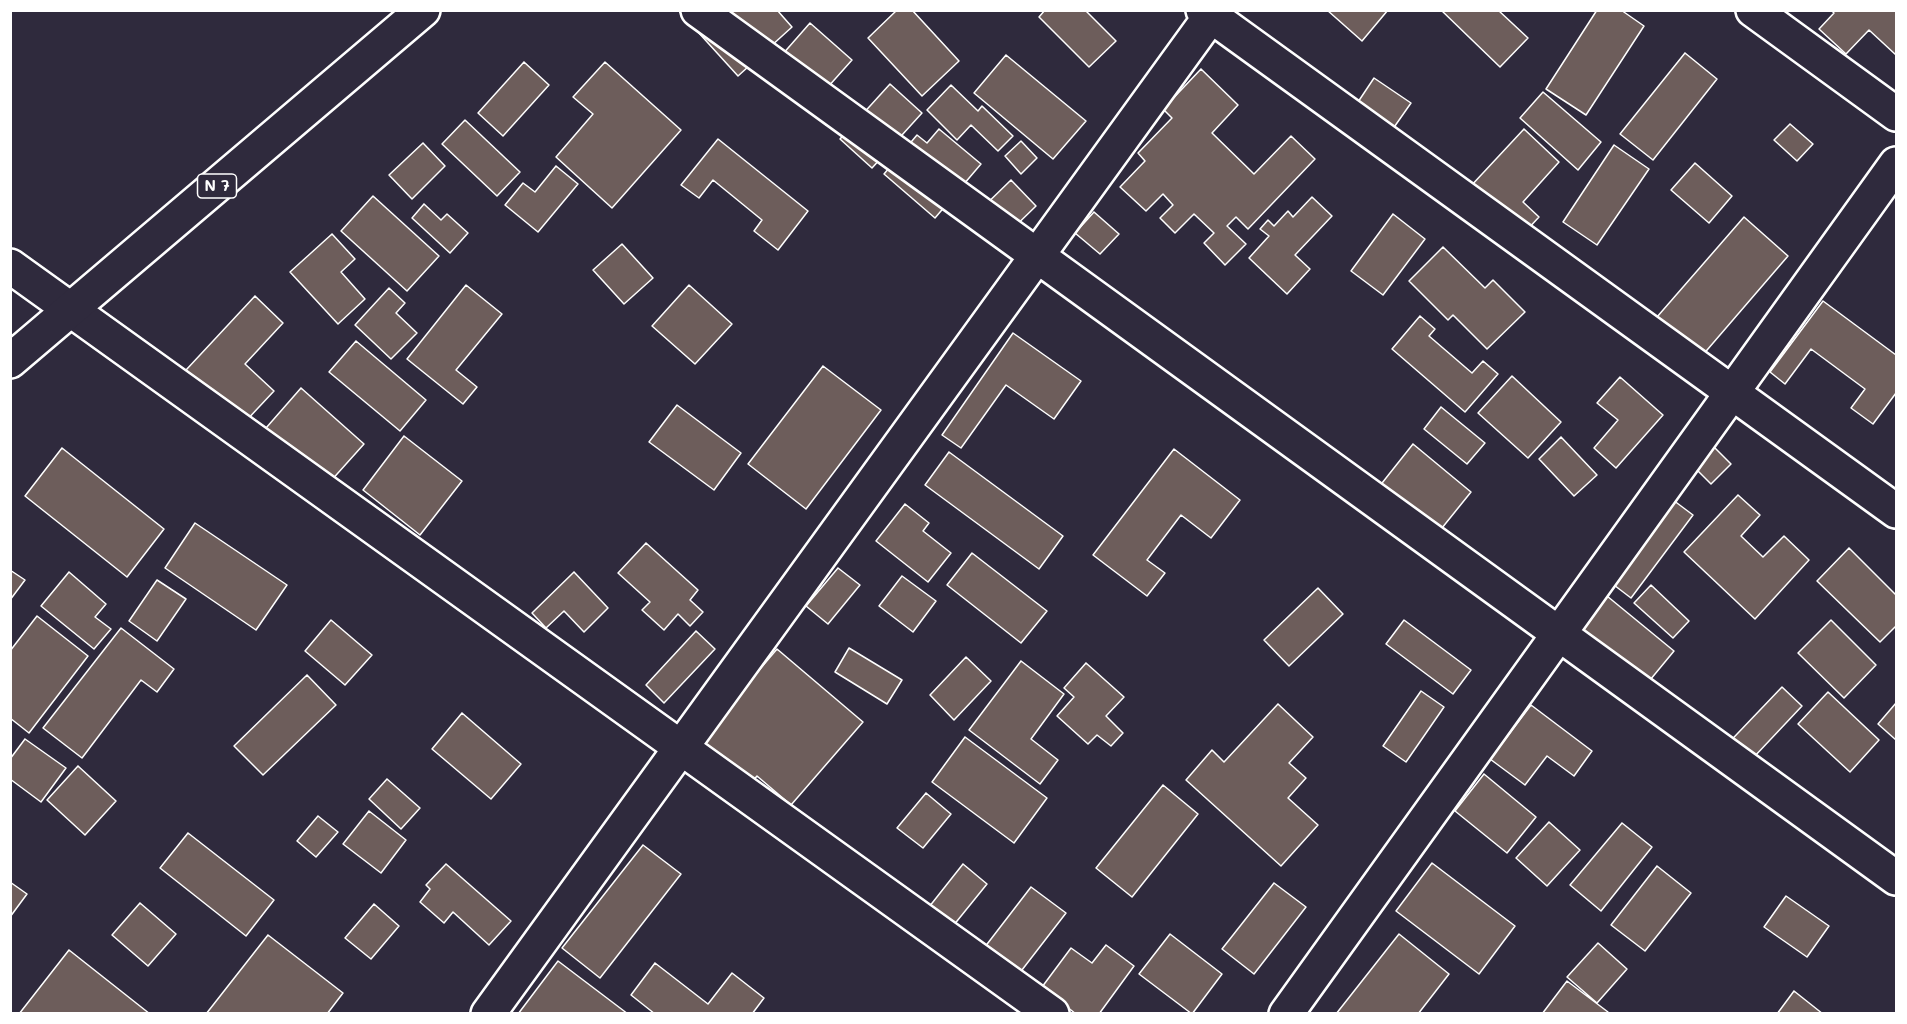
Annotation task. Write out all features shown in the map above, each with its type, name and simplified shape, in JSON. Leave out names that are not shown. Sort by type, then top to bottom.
[{"type":"main road","name":"N 7","points":[[10,361],[423,10]]},
{"type":"main road","points":[[698,10],[1037,258],[1896,878]]},
{"type":"main road","points":[[1753,10],[1896,114]]},
{"type":"main road","points":[[488,1014],[1037,258],[1210,12],[1896,511]]},
{"type":"main road","points":[[1286,1014],[1896,164]]},
{"type":"main road","points":[[10,266],[682,746],[1052,1014]]},
{"type":"building","points":[[678,10],[777,10],[792,27],[738,76]]},
{"type":"building","points":[[897,10],[912,10],[959,61],[922,96],[868,38]]},
{"type":"building","points":[[1045,10],[1085,10],[1116,41],[1089,67],[1039,17]]},
{"type":"building","points":[[1327,10],[1388,10],[1362,41]]},
{"type":"building","points":[[1441,10],[1498,10],[1528,38],[1500,67]]},
{"type":"building","points":[[1597,10],[1621,10],[1644,26],[1586,115],[1546,89]]},
{"type":"building","points":[[1831,10],[1896,10],[1896,55],[1869,30],[1846,54],[1819,29],[1834,13]]},
{"type":"building","points":[[810,23],[852,60],[827,88],[845,104],[826,125],[767,72]]},
{"type":"building","points":[[1685,53],[1717,79],[1653,160],[1620,134]]},
{"type":"building","points":[[1006,55],[1086,121],[1053,159],[974,93]]},
{"type":"building","points":[[524,62],[549,85],[503,136],[478,113]]},
{"type":"building","points":[[605,62],[681,130],[612,208],[556,157],[593,114],[573,97]]},
{"type":"building","points":[[1201,69],[1238,105],[1212,133],[1254,174],[1291,136],[1315,159],[1248,229],[1236,217],[1227,226],[1246,244],[1225,265],[1204,243],[1214,233],[1194,214],[1175,233],[1160,218],[1173,205],[1163,194],[1146,211],[1120,187],[1145,161],[1138,153],[1172,118],[1163,109]]},
{"type":"building","points":[[1374,78],[1411,103],[1390,133],[1354,108]]},
{"type":"building","points":[[890,84],[922,113],[872,168],[840,139]]},
{"type":"building","points":[[951,85],[978,111],[982,106],[1013,136],[998,151],[971,125],[957,140],[927,110]]},
{"type":"building","points":[[1543,92],[1601,142],[1578,170],[1520,118]]},
{"type":"building","points":[[465,120],[520,172],[497,196],[442,144]]},
{"type":"building","points":[[1790,124],[1813,144],[1797,161],[1774,140]]},
{"type":"building","points":[[939,129],[981,164],[935,218],[884,174],[917,135],[927,143]]},
{"type":"building","points":[[1524,129],[1559,162],[1523,202],[1539,217],[1525,232],[1469,188]]},
{"type":"building","points":[[718,139],[808,211],[778,250],[754,231],[762,220],[713,180],[699,198],[681,185]]},
{"type":"building","points":[[1021,141],[1037,158],[1021,174],[1005,156]]},
{"type":"building","points":[[423,143],[445,166],[412,199],[389,175]]},
{"type":"building","points":[[1614,145],[1649,169],[1597,245],[1563,222]]},
{"type":"building","points":[[1695,163],[1732,196],[1709,223],[1671,190]]},
{"type":"building","points":[[556,166],[578,184],[538,232],[505,205],[523,183],[535,192]]},
{"type":"building","points":[[1011,180],[1036,206],[1000,241],[975,215]]},
{"type":"building","points":[[373,196],[439,256],[407,291],[341,231]]},
{"type":"building","points":[[1312,197],[1332,216],[1295,255],[1310,269],[1287,294],[1249,258],[1269,236],[1260,229],[1268,220],[1274,226],[1288,211],[1293,217]]},
{"type":"building","points":[[424,204],[441,220],[447,214],[468,233],[450,253],[412,218]]},
{"type":"building","points":[[1094,212],[1119,234],[1100,254],[1075,233]]},
{"type":"building","points":[[1393,214],[1425,239],[1383,295],[1351,271]]},
{"type":"building","points":[[1744,217],[1788,256],[1695,364],[1650,325]]},
{"type":"building","points":[[332,234],[355,259],[341,272],[365,299],[338,324],[290,272]]},
{"type":"building","points":[[622,244],[653,278],[624,304],[593,270]]},
{"type":"building","points":[[1443,247],[1485,288],[1493,280],[1525,312],[1487,349],[1453,315],[1448,320],[1409,281]]},
{"type":"building","points":[[466,285],[502,314],[456,370],[477,387],[463,404],[407,359]]},
{"type":"building","points":[[689,285],[732,324],[695,364],[652,326]]},
{"type":"building","points":[[389,288],[405,303],[396,313],[417,333],[391,359],[355,325]]},
{"type":"building","points":[[255,296],[283,323],[245,364],[274,391],[244,423],[186,370]]},
{"type":"building","points":[[1823,301],[1896,355],[1896,393],[1873,424],[1851,408],[1865,389],[1811,349],[1785,384],[1770,372]]},
{"type":"building","points":[[1420,316],[1435,329],[1429,336],[1472,373],[1483,361],[1498,374],[1465,412],[1392,349]]},
{"type":"building","points":[[1013,333],[1081,381],[1054,419],[1006,385],[961,448],[942,435]]},
{"type":"building","points":[[356,341],[426,400],[400,431],[329,372]]},
{"type":"building","points":[[823,366],[881,410],[806,509],[748,464]]},
{"type":"building","points":[[1512,376],[1561,422],[1528,458],[1478,413]]},
{"type":"building","points":[[1620,377],[1663,415],[1616,468],[1594,448],[1618,420],[1597,403]]},
{"type":"building","points":[[301,388],[364,444],[329,483],[266,428]]},
{"type":"building","points":[[677,405],[741,453],[714,490],[649,442]]},
{"type":"building","points":[[1441,407],[1485,443],[1467,464],[1424,429]]},
{"type":"building","points":[[404,436],[462,481],[420,535],[363,490]]},
{"type":"building","points":[[1561,437],[1597,475],[1574,496],[1539,459]]},
{"type":"building","points":[[1413,444],[1471,492],[1421,554],[1363,507]]},
{"type":"building","points":[[1712,445],[1731,464],[1711,484],[1691,464]]},
{"type":"building","points":[[62,448],[164,529],[127,577],[25,496]]},
{"type":"building","points":[[1174,449],[1240,500],[1211,538],[1181,515],[1147,560],[1165,573],[1147,596],[1093,555]]},
{"type":"building","points":[[949,452],[1063,536],[1039,569],[925,485]]},
{"type":"building","points":[[1738,495],[1760,515],[1741,536],[1763,557],[1784,536],[1809,560],[1755,619],[1684,552]]},
{"type":"building","points":[[1673,500],[1693,515],[1631,598],[1610,582]]},
{"type":"building","points":[[905,504],[929,523],[923,531],[951,553],[928,582],[876,541]]},
{"type":"building","points":[[195,523],[287,585],[256,630],[165,568]]},
{"type":"building","points":[[646,543],[698,590],[690,600],[703,612],[690,626],[678,614],[664,630],[642,610],[650,602],[618,573]]},
{"type":"building","points":[[1849,548],[1896,595],[1896,626],[1880,642],[1817,581]]},
{"type":"building","points":[[972,553],[1047,611],[1021,643],[947,585]]},
{"type":"building","points":[[838,568],[860,585],[828,624],[806,606]]},
{"type":"building","points":[[10,570],[25,580],[10,600]]},
{"type":"building","points":[[69,572],[106,604],[95,617],[111,629],[94,649],[41,606]]},
{"type":"building","points":[[574,572],[608,608],[584,632],[564,611],[546,628],[532,613]]},
{"type":"building","points":[[902,576],[936,601],[913,632],[879,606]]},
{"type":"building","points":[[157,580],[186,599],[157,641],[129,621]]},
{"type":"building","points":[[1651,585],[1689,621],[1673,638],[1634,603]]},
{"type":"building","points":[[1318,588],[1343,614],[1289,666],[1264,640]]},
{"type":"building","points":[[1607,596],[1674,651],[1636,697],[1569,642]]},
{"type":"building","points":[[37,616],[88,656],[29,733],[10,718],[10,651]]},
{"type":"building","points":[[331,620],[372,655],[345,685],[305,651]]},
{"type":"building","points":[[1404,620],[1471,670],[1453,694],[1386,644]]},
{"type":"building","points":[[1831,620],[1876,665],[1844,698],[1798,653]]},
{"type":"building","points":[[121,628],[174,669],[157,692],[141,680],[82,758],[43,728]]},
{"type":"building","points":[[696,631],[715,649],[664,703],[646,685]]},
{"type":"building","points":[[849,648],[902,680],[887,704],[835,672]]},
{"type":"building","points":[[777,649],[863,722],[791,805],[757,776],[736,800],[686,756]]},
{"type":"building","points":[[966,657],[991,681],[954,720],[930,695]]},
{"type":"building","points":[[1021,661],[1064,694],[1031,739],[1058,760],[1040,784],[969,730]]},
{"type":"building","points":[[1086,663],[1124,697],[1106,716],[1123,733],[1111,746],[1097,735],[1088,744],[1057,716],[1074,697],[1064,688]]},
{"type":"building","points":[[307,675],[336,705],[263,775],[234,746]]},
{"type":"building","points":[[1782,687],[1802,706],[1737,775],[1716,756]]},
{"type":"building","points":[[1421,691],[1444,707],[1406,762],[1383,746]]},
{"type":"building","points":[[1828,692],[1879,740],[1850,772],[1798,724]]},
{"type":"building","points":[[1896,703],[1896,740],[1878,724]]},
{"type":"building","points":[[1278,704],[1313,737],[1289,763],[1306,778],[1288,798],[1318,825],[1281,866],[1186,780],[1212,750],[1224,762]]},
{"type":"building","points":[[1531,705],[1592,751],[1574,776],[1547,756],[1525,785],[1490,759]]},
{"type":"building","points":[[462,713],[521,764],[491,799],[432,749]]},
{"type":"building","points":[[965,737],[1047,798],[1014,843],[932,782]]},
{"type":"building","points":[[25,739],[66,768],[41,802],[10,779],[10,759]]},
{"type":"building","points":[[78,766],[116,801],[85,835],[47,800]]},
{"type":"building","points":[[1484,774],[1536,817],[1507,853],[1455,811]]},
{"type":"building","points":[[387,779],[420,808],[401,829],[369,799]]},
{"type":"building","points":[[1163,785],[1198,814],[1132,897],[1096,868]]},
{"type":"building","points":[[926,793],[951,814],[923,848],[897,828]]},
{"type":"building","points":[[369,811],[406,840],[381,873],[343,844]]},
{"type":"building","points":[[318,816],[338,832],[316,857],[297,841]]},
{"type":"building","points":[[1549,822],[1580,850],[1547,886],[1516,858]]},
{"type":"building","points":[[1622,823],[1652,847],[1601,911],[1570,885]]},
{"type":"building","points":[[188,833],[274,900],[246,936],[160,868]]},
{"type":"building","points":[[643,845],[681,874],[600,978],[562,948]]},
{"type":"building","points":[[1432,863],[1515,926],[1479,974],[1396,911]]},
{"type":"building","points":[[446,864],[511,921],[489,945],[453,912],[444,923],[420,902],[430,889],[426,885]]},
{"type":"building","points":[[963,864],[987,884],[953,926],[929,907]]},
{"type":"building","points":[[1657,866],[1691,893],[1645,951],[1611,925]]},
{"type":"building","points":[[10,882],[27,894],[10,917]]},
{"type":"building","points":[[1274,883],[1306,907],[1254,974],[1222,949]]},
{"type":"building","points":[[1031,887],[1066,913],[1015,979],[981,952]]},
{"type":"building","points":[[1786,896],[1829,926],[1807,957],[1764,927]]},
{"type":"building","points":[[140,903],[176,934],[148,966],[112,935]]},
{"type":"building","points":[[374,904],[399,926],[371,959],[345,938]]},
{"type":"building","points":[[1170,934],[1222,974],[1192,1014],[1139,974]]},
{"type":"building","points":[[1399,934],[1449,974],[1418,1014],[1336,1014]]},
{"type":"building","points":[[268,935],[343,993],[327,1014],[206,1014]]},
{"type":"building","points":[[1598,943],[1627,969],[1597,1003],[1567,977]]},
{"type":"building","points":[[1106,945],[1134,966],[1099,1014],[1076,1014],[1042,987],[1071,948],[1092,963]]},
{"type":"building","points":[[69,950],[150,1014],[19,1014]]},
{"type":"building","points":[[558,961],[628,1014],[518,1014]]},
{"type":"building","points":[[655,963],[708,1004],[732,973],[764,998],[752,1014],[655,1014],[631,995]]},
{"type":"building","points":[[1567,981],[1608,1012],[1607,1014],[1542,1014]]},
{"type":"building","points":[[1794,991],[1823,1014],[1777,1014]]}]
